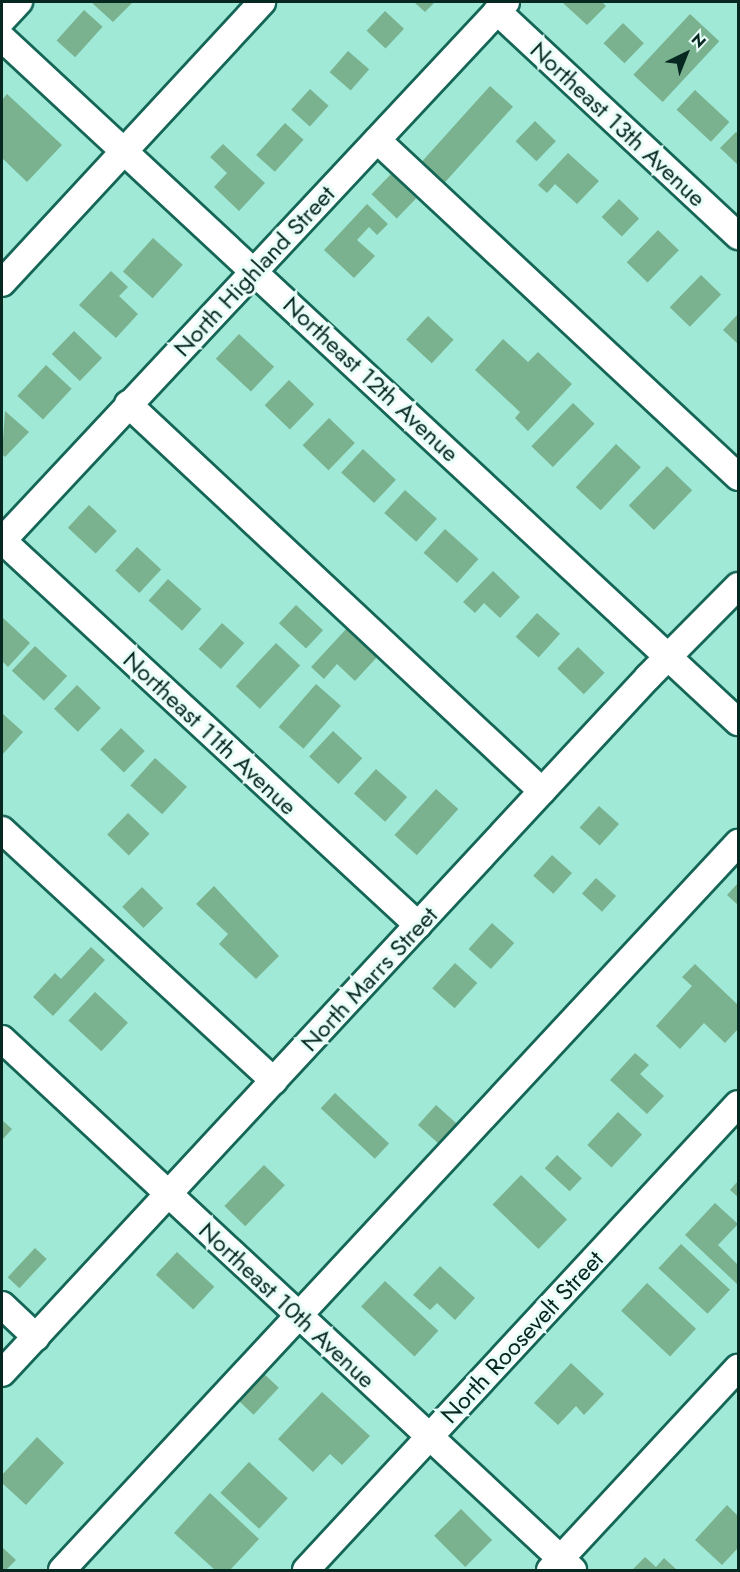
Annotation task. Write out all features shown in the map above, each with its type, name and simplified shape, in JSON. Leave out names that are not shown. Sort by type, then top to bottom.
[{"type":"street","points":[[2,20],[19,2]]},
{"type":"street","points":[[2,283],[262,2]]},
{"type":"street","name":"North Highland Street","points":[[2,541],[501,6]]},
{"type":"street","name":"Northeast 13th Avenue","points":[[501,6],[738,236]]},
{"type":"street","name":"Northeast 12th Avenue","points":[[2,38],[738,722]]},
{"type":"street","points":[[377,140],[738,477]]},
{"type":"street","points":[[128,404],[542,791]]},
{"type":"street","name":"Northeast 11th Avenue","points":[[2,541],[418,925]]},
{"type":"street","name":"North Marrs Street","points":[[2,1373],[542,791],[738,586]]},
{"type":"street","points":[[2,830],[274,1082]]},
{"type":"street","points":[[62,1570],[738,843]]},
{"type":"street","name":"Northeast 10th Avenue","points":[[2,1039],[429,1437],[561,1567]]},
{"type":"street","name":"North Roosevelt Street","points":[[306,1570],[738,1104]]},
{"type":"street","points":[[2,1305],[36,1336]]},
{"type":"street","points":[[561,1567],[738,1368]]},
{"type":"building","points":[[91,2],[133,2],[113,22]]},
{"type":"building","points":[[414,2],[435,2],[425,12]]},
{"type":"building","points":[[602,2],[606,6],[587,25],[563,3]]},
{"type":"building","points":[[84,10],[103,27],[75,57],[57,40]]},
{"type":"building","points":[[385,11],[404,29],[386,48],[367,31]]},
{"type":"building","points":[[690,14],[719,41],[663,102],[633,75]]},
{"type":"building","points":[[623,23],[644,43],[624,63],[604,43]]},
{"type":"building","points":[[348,51],[369,69],[351,91],[330,72]]},
{"type":"building","points":[[490,86],[513,107],[444,183],[421,163]]},
{"type":"building","points":[[310,89],[329,106],[310,127],[291,110]]},
{"type":"building","points":[[695,90],[729,122],[711,142],[677,110]]},
{"type":"building","points":[[7,94],[62,145],[27,182],[2,158],[2,100]]},
{"type":"building","points":[[535,121],[556,141],[536,161],[516,141]]},
{"type":"building","points":[[285,123],[304,140],[275,172],[256,155]]},
{"type":"building","points":[[736,132],[738,134],[738,165],[720,148]]},
{"type":"building","points":[[223,144],[265,183],[239,211],[214,187],[227,173],[210,157]]},
{"type":"building","points":[[568,153],[599,181],[577,204],[555,184],[547,193],[538,185]]},
{"type":"building","points":[[391,174],[416,198],[397,218],[372,194]]},
{"type":"building","points":[[619,199],[639,218],[622,236],[602,217]]},
{"type":"building","points":[[367,204],[388,224],[377,235],[369,227],[357,240],[375,256],[354,278],[324,250]]},
{"type":"building","points":[[658,230],[679,250],[648,283],[627,262]]},
{"type":"building","points":[[153,238],[183,265],[153,298],[123,271]]},
{"type":"building","points":[[111,271],[128,287],[119,296],[138,314],[116,338],[79,305]]},
{"type":"building","points":[[701,275],[721,294],[690,327],[670,307]]},
{"type":"building","points":[[738,314],[738,344],[723,330]]},
{"type":"building","points":[[428,316],[454,340],[432,363],[406,339]]},
{"type":"building","points":[[74,331],[102,358],[80,381],[52,354]]},
{"type":"building","points":[[239,334],[274,367],[251,392],[216,359]]},
{"type":"building","points":[[503,339],[528,362],[538,352],[572,384],[528,431],[515,418],[520,412],[475,370]]},
{"type":"building","points":[[46,365],[72,389],[43,420],[17,396]]},
{"type":"building","points":[[289,380],[314,404],[290,429],[265,405]]},
{"type":"building","points":[[573,403],[595,424],[553,467],[531,446]]},
{"type":"building","points":[[5,411],[29,432],[5,457],[2,454]]},
{"type":"building","points":[[329,418],[355,443],[328,470],[303,445]]},
{"type":"building","points":[[616,444],[641,467],[601,510],[576,487]]},
{"type":"building","points":[[363,449],[396,480],[374,503],[341,472]]},
{"type":"building","points":[[667,466],[692,490],[654,530],[629,506]]},
{"type":"building","points":[[405,490],[437,519],[416,542],[384,513]]},
{"type":"building","points":[[89,505],[117,531],[96,554],[68,528]]},
{"type":"building","points":[[445,529],[478,559],[457,583],[424,553]]},
{"type":"building","points":[[137,547],[161,570],[139,593],[115,570]]},
{"type":"building","points":[[493,571],[520,597],[500,618],[484,603],[475,613],[463,602]]},
{"type":"building","points":[[168,579],[201,609],[182,631],[149,601]]},
{"type":"building","points":[[296,605],[323,630],[306,649],[279,623]]},
{"type":"building","points":[[537,613],[560,634],[539,658],[516,637]]},
{"type":"building","points":[[2,617],[30,643],[8,667],[2,661]]},
{"type":"building","points":[[222,623],[244,643],[221,669],[199,649]]},
{"type":"building","points":[[348,627],[378,656],[355,681],[337,664],[324,679],[311,667]]},
{"type":"building","points":[[276,643],[300,666],[260,709],[236,686]]},
{"type":"building","points":[[35,646],[67,676],[44,701],[12,671]]},
{"type":"building","points":[[578,647],[605,673],[584,694],[557,669]]},
{"type":"building","points":[[316,684],[341,706],[304,749],[279,727]]},
{"type":"building","points":[[77,685],[101,708],[78,732],[54,709]]},
{"type":"building","points":[[3,714],[23,732],[2,755],[2,716]]},
{"type":"building","points":[[121,728],[145,751],[124,773],[100,750]]},
{"type":"building","points":[[333,731],[362,758],[338,784],[309,757]]},
{"type":"building","points":[[155,758],[187,787],[162,814],[130,785]]},
{"type":"building","points":[[376,769],[407,797],[385,822],[354,794]]},
{"type":"building","points":[[436,789],[458,809],[417,855],[395,835]]},
{"type":"building","points":[[599,806],[619,824],[600,846],[580,828]]},
{"type":"building","points":[[128,813],[150,834],[129,855],[107,835]]},
{"type":"building","points":[[552,855],[572,873],[553,894],[533,876]]},
{"type":"building","points":[[596,878],[616,896],[602,912],[582,894]]},
{"type":"building","points":[[738,883],[738,905],[727,895]]},
{"type":"building","points":[[214,886],[279,956],[256,979],[219,944],[228,934],[196,904]]},
{"type":"building","points":[[142,887],[163,908],[143,928],[122,907]]},
{"type":"building","points":[[492,923],[514,943],[491,969],[469,949]]},
{"type":"building","points":[[91,947],[105,960],[53,1016],[33,997],[55,973],[61,979]]},
{"type":"building","points":[[455,963],[477,983],[455,1008],[432,988]]},
{"type":"building","points":[[695,964],[738,1005],[738,1029],[725,1043],[704,1023],[680,1049],[656,1026],[692,986],[682,977]]},
{"type":"building","points":[[95,992],[128,1023],[101,1051],[68,1021]]},
{"type":"building","points":[[635,1053],[649,1065],[640,1074],[664,1096],[647,1114],[610,1080]]},
{"type":"building","points":[[335,1093],[389,1143],[375,1159],[321,1108]]},
{"type":"building","points":[[436,1105],[457,1124],[439,1144],[418,1125]]},
{"type":"building","points":[[618,1112],[642,1135],[611,1167],[587,1145]]},
{"type":"building","points":[[2,1120],[12,1129],[2,1140]]},
{"type":"building","points":[[557,1155],[582,1178],[570,1191],[545,1168]]},
{"type":"building","points":[[264,1165],[285,1185],[245,1226],[224,1206]]},
{"type":"building","points":[[521,1175],[567,1219],[539,1249],[493,1204]]},
{"type":"building","points":[[738,1181],[738,1197],[730,1190]]},
{"type":"building","points":[[715,1203],[738,1224],[718,1245],[738,1265],[737,1284],[685,1235]]},
{"type":"building","points":[[681,1244],[730,1290],[707,1314],[658,1268]]},
{"type":"building","points":[[35,1248],[47,1259],[19,1288],[8,1277]]},
{"type":"building","points":[[177,1252],[214,1287],[193,1309],[156,1275]]},
{"type":"building","points":[[440,1266],[475,1298],[455,1320],[437,1303],[430,1310],[413,1295]]},
{"type":"building","points":[[385,1281],[438,1331],[415,1356],[361,1307]]},
{"type":"building","points":[[647,1283],[696,1329],[670,1356],[621,1311]]},
{"type":"building","points":[[571,1363],[604,1394],[584,1415],[576,1406],[558,1425],[534,1403]]},
{"type":"building","points":[[262,1372],[279,1388],[254,1415],[237,1399]]},
{"type":"building","points":[[322,1392],[370,1436],[342,1465],[330,1454],[313,1472],[278,1439]]},
{"type":"building","points":[[37,1437],[64,1463],[26,1505],[2,1483],[2,1475]]},
{"type":"building","points":[[249,1462],[288,1498],[259,1529],[220,1493]]},
{"type":"building","points":[[210,1493],[259,1539],[230,1570],[215,1570],[174,1533]]},
{"type":"building","points":[[727,1505],[738,1516],[738,1548],[722,1565],[695,1540]]},
{"type":"building","points":[[461,1509],[492,1540],[465,1567],[434,1536]]},
{"type":"building","points":[[2,1547],[16,1560],[6,1570],[2,1569]]},
{"type":"building","points":[[645,1557],[656,1567],[664,1558],[677,1570],[632,1570]]}]
